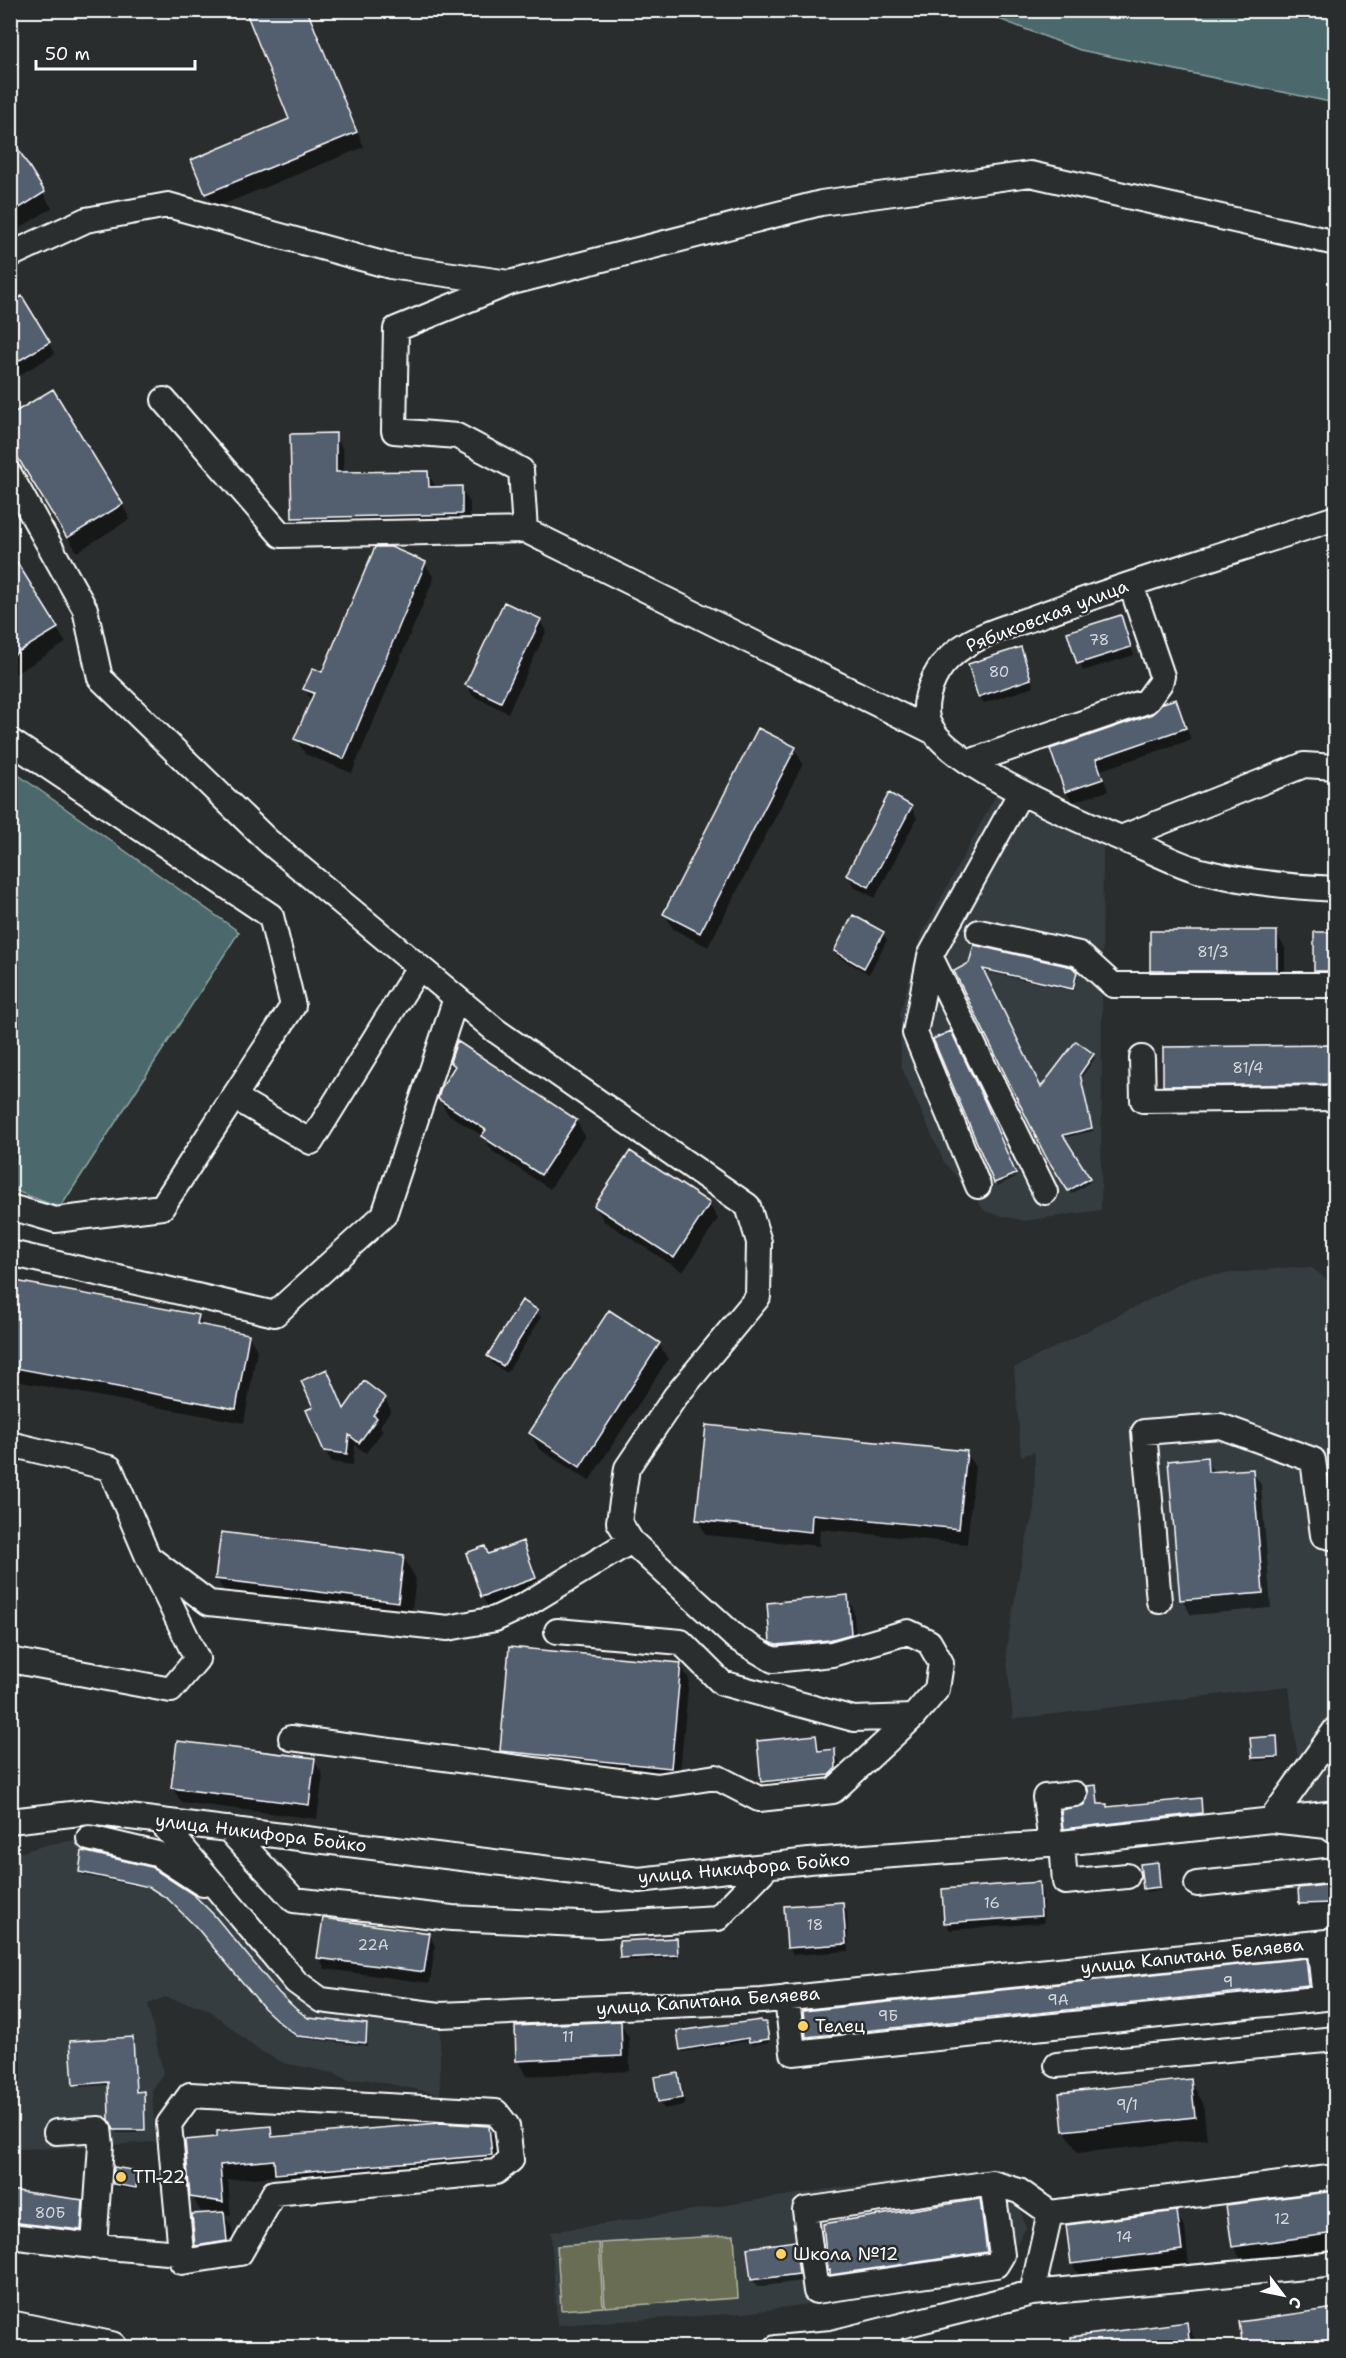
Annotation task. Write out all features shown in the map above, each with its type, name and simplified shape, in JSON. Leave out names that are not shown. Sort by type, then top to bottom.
[{"type":"main road","points":[[10,2327],[111,2348]]},
{"type":"street","points":[[525,530],[521,470],[458,436],[394,431],[396,329],[510,283],[821,203],[1030,174],[1335,243]]},
{"type":"street","points":[[10,255],[86,220],[168,205],[390,266],[510,283]]},
{"type":"street","points":[[164,400],[281,535],[525,530],[934,732],[969,762],[1020,792],[1121,838],[1199,870],[1238,879],[1306,888],[1335,889]]},
{"type":"street","points":[[10,475],[85,609],[100,678],[268,841],[495,1030],[748,1206],[759,1242],[758,1298],[675,1398],[627,1468],[619,1522],[631,1541],[736,1638],[773,1660],[832,1654],[908,1632],[929,1642],[941,1664],[937,1689],[913,1717],[833,1791],[759,1798],[716,1777],[657,1785],[291,1738]]},
{"type":"street","name":"Рябиковская улица","points":[[934,732],[928,722],[926,711],[927,698],[933,679],[947,659],[968,642],[1131,585],[1335,518]]},
{"type":"street","points":[[969,762],[1147,701],[1160,683],[1162,676],[1131,585]]},
{"type":"street","points":[[10,741],[271,916],[293,1006],[162,1207],[55,1220],[10,1208]]},
{"type":"street","points":[[1121,838],[1304,765],[1335,767]]},
{"type":"street","points":[[978,1186],[915,1033],[930,956],[1020,792]]},
{"type":"street","points":[[979,932],[1079,954],[1113,985],[1335,985]]},
{"type":"street","points":[[930,956],[1044,1192]]},
{"type":"street","points":[[234,1097],[311,1142],[419,967]]},
{"type":"street","points":[[10,1253],[275,1314],[384,1215],[456,998]]},
{"type":"street","points":[[1142,1058],[1143,1100],[1335,1098]]},
{"type":"street","points":[[1159,1601],[1144,1432],[1220,1426],[1313,1460],[1323,1535],[1335,1538]]},
{"type":"street","points":[[10,1444],[110,1468],[148,1557],[197,1659],[171,1690],[10,1660]]},
{"type":"street","points":[[148,1557],[209,1603],[448,1628],[495,1619],[525,1605],[631,1541]]},
{"type":"street","points":[[557,1631],[681,1642],[722,1683],[854,1719],[913,1717]]},
{"type":"street","points":[[1335,1729],[1271,1820],[1328,1826],[1335,1832]]},
{"type":"street","points":[[1075,1794],[1045,1797],[1065,1882],[1127,1876]]},
{"type":"street","name":"улица Никифора Бойко","points":[[10,1821],[89,1812],[639,1880],[768,1866],[1056,1844],[1335,1813]]},
{"type":"street","name":"улица Капитана Беляева","points":[[160,1821],[296,1982],[321,2000],[440,2015],[787,1998],[1327,1942]]},
{"type":"street","points":[[228,1829],[294,1900],[452,1918],[599,1925],[718,1918],[768,1866]]},
{"type":"street","points":[[89,1838],[157,1854],[227,1901]]},
{"type":"street","points":[[1197,1884],[1335,1869]]},
{"type":"street","points":[[787,1998],[793,2053],[1325,1998],[1327,1942]]},
{"type":"street","points":[[1057,2065],[1335,2039]]},
{"type":"street","points":[[190,2095],[496,2112],[507,2126],[511,2160],[496,2172],[273,2193],[240,2253],[182,2262],[180,2253],[169,2124],[190,2095]]},
{"type":"street","points":[[56,2132],[99,2128],[101,2145],[94,2246]]},
{"type":"street","points":[[992,2183],[1002,2255],[996,2265],[816,2291],[805,2210],[992,2183],[1019,2191],[1050,2212],[1335,2177]]},
{"type":"street","points":[[1032,2293],[1050,2212]]},
{"type":"street","points":[[10,2236],[180,2253]]},
{"type":"street","points":[[777,2348],[832,2343],[1032,2293],[1335,2264]]},
{"type":"street","points":[[10,2343],[42,2334]]},
{"type":"street","points":[[832,2343],[893,2348]]},
{"type":"shaded area","points":[[997,793],[1103,847],[1101,1210],[1025,1221],[986,1212],[944,1162],[901,1066],[900,1013],[922,934]]},
{"type":"shaded area","points":[[1293,1267],[1312,1268],[1336,1287],[1335,1800],[1303,1804],[1289,1686],[1013,1719],[1006,1650],[1022,1557],[1034,1509],[1035,1459],[1034,1452],[1021,1456],[1014,1368],[1194,1277]]},
{"type":"shaded area","points":[[89,1838],[190,1875],[296,1982],[440,2015],[440,2094],[364,2079],[349,2081],[334,2073],[284,2063],[258,2050],[208,2009],[165,1997],[148,2004],[163,2073],[152,2091],[155,2142],[70,2148],[11,2149],[11,1855],[50,1844]]},
{"type":"shaded area","name":"Школа №12","points":[[997,2169],[1013,2172],[1021,2182],[1017,2200],[1026,2228],[997,2276],[746,2313],[557,2325],[551,2232],[823,2190]]},
{"type":"green space","points":[[734,2235],[738,2298],[605,2307],[601,2243]]},
{"type":"green space","points":[[599,2243],[603,2307],[561,2310],[557,2246]]},
{"type":"water","points":[[978,11],[1335,11],[1335,103],[1080,50]]},
{"type":"water","points":[[10,769],[239,932],[60,1208],[11,1189]]},
{"type":"building","points":[[245,10],[307,10],[357,132],[205,194],[191,160],[289,119]]},
{"type":"building","points":[[10,136],[45,192],[10,214]]},
{"type":"building","points":[[22,296],[50,342],[10,366],[10,303]]},
{"type":"building","points":[[53,389],[123,504],[67,538],[10,445],[10,415]]},
{"type":"building","points":[[336,433],[336,472],[428,471],[429,487],[462,486],[462,514],[292,518],[290,434]]},
{"type":"building","points":[[375,547],[391,547],[426,562],[344,759],[294,739],[314,693],[303,689],[313,668],[322,672]]},
{"type":"building","points":[[10,551],[58,628],[10,657]]},
{"type":"building","points":[[504,602],[541,619],[501,702],[465,685]]},
{"type":"building","points":[[1121,615],[1131,647],[1077,664],[1067,632]]},
{"type":"building","points":[[1021,647],[1031,679],[978,697],[968,664]]},
{"type":"building","points":[[1176,699],[1186,728],[1096,759],[1103,779],[1065,792],[1050,749],[1152,714],[1163,703]]},
{"type":"building","points":[[758,728],[796,747],[700,933],[663,914]]},
{"type":"building","points":[[889,793],[912,806],[869,887],[846,875]]},
{"type":"building","points":[[853,915],[884,932],[864,968],[834,951]]},
{"type":"building","points":[[1150,931],[1277,931],[1277,971],[1150,971]]},
{"type":"building","points":[[1314,932],[1335,932],[1335,971],[1314,971]]},
{"type":"building","points":[[974,945],[1072,967],[1077,972],[1073,989],[983,969],[1041,1087],[1076,1041],[1094,1054],[1080,1074],[1092,1128],[1063,1135],[1090,1178],[1068,1191],[1046,1157],[954,971],[969,963]]},
{"type":"building","points":[[951,1031],[1016,1174],[994,1183],[933,1039]]},
{"type":"building","points":[[457,1041],[577,1120],[541,1175],[481,1136],[486,1130],[438,1099],[441,1088],[455,1066],[450,1062]]},
{"type":"building","points":[[1334,1045],[1334,1084],[1163,1086],[1163,1047]]},
{"type":"building","points":[[630,1151],[710,1203],[674,1258],[594,1206]]},
{"type":"building","points":[[10,1280],[199,1315],[197,1324],[249,1334],[236,1409],[10,1367]]},
{"type":"building","points":[[522,1300],[538,1310],[503,1366],[487,1356]]},
{"type":"building","points":[[609,1310],[660,1343],[580,1467],[529,1433]]},
{"type":"building","points":[[327,1369],[344,1409],[364,1381],[386,1398],[373,1415],[377,1418],[359,1443],[349,1435],[347,1454],[324,1451],[306,1410],[313,1407],[301,1381]]},
{"type":"building","points":[[706,1425],[967,1451],[959,1529],[812,1514],[811,1532],[696,1520]]},
{"type":"building","points":[[1207,1457],[1208,1472],[1253,1469],[1263,1593],[1180,1600],[1168,1461]]},
{"type":"building","points":[[221,1532],[404,1555],[398,1602],[215,1579]]},
{"type":"building","points":[[523,1541],[536,1578],[481,1597],[466,1553],[485,1546],[488,1554]]},
{"type":"building","points":[[848,1595],[851,1634],[829,1640],[776,1645],[770,1642],[767,1603]]},
{"type":"building","points":[[509,1647],[681,1663],[671,1768],[500,1751]]},
{"type":"building","points":[[816,1735],[818,1751],[835,1749],[836,1768],[829,1775],[761,1782],[757,1741]]},
{"type":"building","points":[[1277,1736],[1278,1757],[1252,1758],[1250,1738]]},
{"type":"building","points":[[177,1741],[315,1758],[309,1805],[171,1788]]},
{"type":"building","points":[[1096,1785],[1098,1804],[1107,1804],[1107,1807],[1201,1798],[1202,1813],[1063,1829],[1061,1810],[1084,1805],[1089,1793],[1087,1786]]},
{"type":"building","points":[[82,1851],[151,1867],[194,1895],[214,1915],[279,1993],[296,2009],[308,2018],[367,2024],[366,2043],[297,2036],[264,2008],[197,1928],[168,1899],[149,1887],[79,1872]]},
{"type":"building","points":[[1158,1862],[1160,1887],[1143,1889],[1140,1864]]},
{"type":"building","points":[[1039,1882],[1041,1916],[944,1923],[942,1889]]},
{"type":"building","points":[[1335,1884],[1335,1903],[1299,1904],[1298,1888]]},
{"type":"building","points":[[843,1902],[846,1944],[787,1948],[784,1906]]},
{"type":"building","points":[[323,1918],[430,1933],[424,1972],[317,1958]]},
{"type":"building","points":[[677,1938],[678,1955],[620,1958],[619,1941]]},
{"type":"building","points":[[1306,1958],[1309,1985],[806,2037],[803,2011]]},
{"type":"building","points":[[761,2020],[761,2022],[766,2022],[769,2039],[749,2042],[748,2038],[680,2050],[677,2031]]},
{"type":"building","points":[[621,2021],[622,2056],[516,2061],[515,2026]]},
{"type":"building","points":[[133,2037],[136,2092],[144,2091],[145,2130],[114,2130],[109,2119],[108,2082],[73,2085],[70,2041]]},
{"type":"building","points":[[678,2073],[682,2098],[658,2102],[654,2077]]},
{"type":"building","points":[[1191,2079],[1195,2117],[1063,2131],[1059,2093]]},
{"type":"building","points":[[439,2123],[489,2126],[492,2155],[275,2174],[274,2160],[220,2165],[223,2202],[190,2197],[185,2140],[217,2137],[217,2131],[271,2126],[272,2137]]},
{"type":"building","name":"ТП-22","points":[[114,2167],[138,2171],[136,2188],[113,2184]]},
{"type":"building","points":[[10,2190],[83,2200],[81,2230],[10,2222]]},
{"type":"building","points":[[1335,2191],[1335,2233],[1232,2247],[1226,2205]]},
{"type":"building","points":[[980,2199],[987,2252],[830,2275],[830,2270],[828,2271],[823,2224]]},
{"type":"building","points":[[1177,2211],[1182,2250],[1071,2264],[1066,2225]]},
{"type":"building","points":[[224,2212],[227,2241],[195,2246],[192,2214]]},
{"type":"building","points":[[795,2241],[799,2274],[751,2280],[747,2248]]},
{"type":"building","points":[[1335,2308],[1335,2345],[1317,2348],[1243,2348],[1239,2322]]},
{"type":"building","points":[[1187,2322],[1190,2348],[1072,2348],[1071,2337]]},
{"type":"place","name":"Телец","points":[[803,2026]]},
{"type":"place","name":"ТП-22","points":[[121,2177]]},
{"type":"place","name":"Школа №12","points":[[781,2254]]}]
